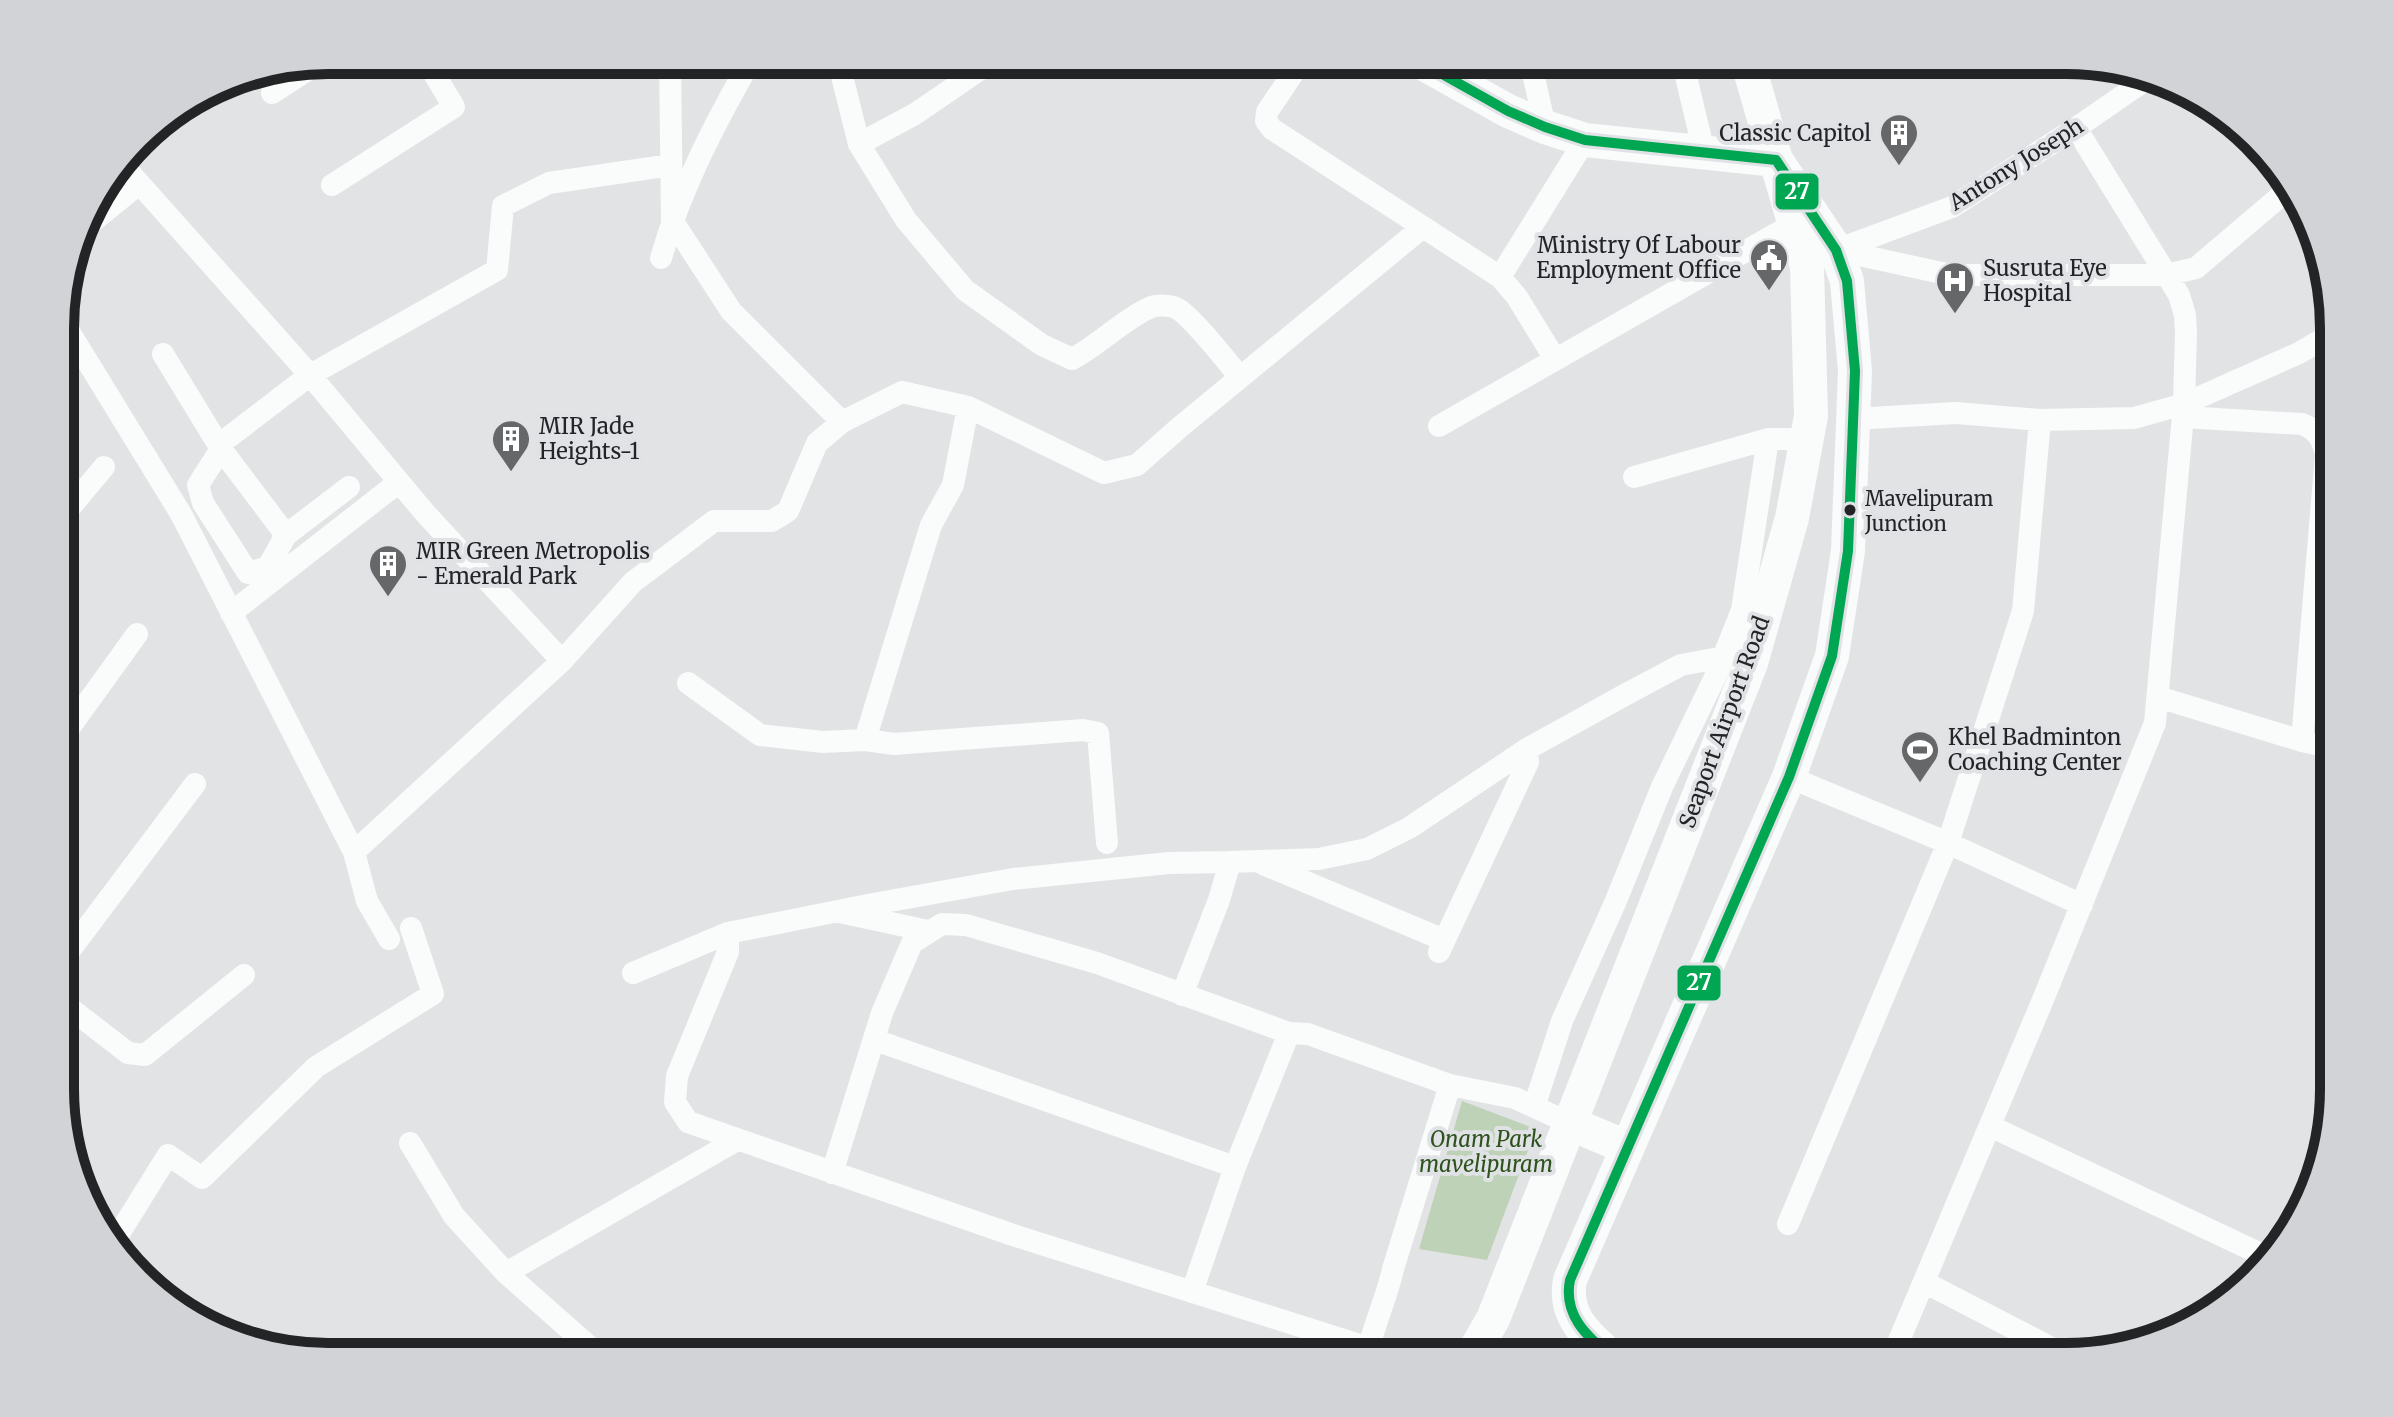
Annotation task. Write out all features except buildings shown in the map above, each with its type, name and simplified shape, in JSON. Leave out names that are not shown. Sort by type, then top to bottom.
[{"type":"main road","points":[[1442,74],[1508,111],[1585,140],[1776,160],[1836,250],[1847,281],[1855,371],[1848,551],[1832,656],[1789,777],[1570,1280],[1567,1296],[1577,1323],[1596,1342]]},
{"type":"main road","name":"Seaport Airport Road","points":[[1479,1342],[1493,1319],[1751,663],[1792,518],[1811,416],[1807,267],[1751,74]]},
{"type":"main road","points":[[1569,1123],[1626,1147]]},
{"type":"street","points":[[332,185],[454,107],[434,74]]},
{"type":"street","points":[[670,74],[672,220],[731,311],[842,422]]},
{"type":"street","points":[[661,258],[672,220],[722,111],[743,74]]},
{"type":"street","points":[[842,74],[859,144],[906,220],[965,290],[1042,345],[1072,359],[1155,305],[1176,308],[1240,377]]},
{"type":"street","points":[[859,144],[915,114],[974,74]]},
{"type":"street","points":[[1293,74],[1267,112],[1266,121],[1272,129],[1500,277],[1517,297],[1555,359]]},
{"type":"street","points":[[1533,74],[1545,127]]},
{"type":"street","points":[[1685,74],[1704,152]]},
{"type":"street","points":[[272,93],[299,76]]},
{"type":"street","name":"Antony Joseph","points":[[1836,250],[1952,207],[2138,85]]},
{"type":"street","points":[[1898,1342],[2155,723],[2184,411],[2185,315],[2179,295],[2076,128]]},
{"type":"street","points":[[1500,277],[1585,140]]},
{"type":"street","points":[[349,487],[286,535],[268,567],[248,573],[203,503],[198,485],[225,440],[310,375],[497,270],[503,206],[549,183],[671,165]]},
{"type":"street","points":[[128,171],[310,375],[399,482],[562,661]]},
{"type":"street","points":[[100,215],[139,184]]},
{"type":"street","points":[[1836,250],[1951,275],[2166,275],[2196,268],[2282,195]]},
{"type":"street","points":[[1439,426],[1795,223]]},
{"type":"street","points":[[354,852],[562,661],[633,582],[714,521],[772,521],[788,511],[817,443],[842,422],[902,392],[968,407],[1104,473],[1137,465],[1423,227]]},
{"type":"street","points":[[74,340],[181,514],[354,852],[367,901],[389,939]]},
{"type":"street","points":[[2184,411],[2319,341]]},
{"type":"street","points":[[163,354],[221,449],[286,535]]},
{"type":"street","points":[[865,740],[931,525],[953,485],[968,407]]},
{"type":"street","points":[[1853,419],[1956,413],[2040,420],[2134,418],[2184,411],[2302,424],[2319,435]]},
{"type":"street","points":[[1788,1224],[1948,843],[2023,611],[2040,420]]},
{"type":"street","points":[[1534,1107],[1562,1021],[1742,610],[1768,439]]},
{"type":"street","points":[[1634,477],[1768,439],[1806,439]]},
{"type":"street","points":[[74,503],[104,467]]},
{"type":"street","points":[[231,613],[399,482]]},
{"type":"street","points":[[2302,741],[2319,538]]},
{"type":"street","points":[[74,721],[137,634]]},
{"type":"street","points":[[633,973],[728,933],[1013,879],[1169,863],[1319,859],[1367,849],[1409,828],[1527,749],[1681,665],[1724,657]]},
{"type":"street","points":[[688,683],[760,735],[823,742],[865,740],[894,744],[1083,730],[1098,733],[1107,843]]},
{"type":"street","points":[[2158,697],[2319,745]]},
{"type":"street","points":[[1255,860],[1442,946],[1528,762],[1527,749]]},
{"type":"street","points":[[1789,777],[1948,843],[2082,905]]},
{"type":"street","points":[[74,945],[195,784]]},
{"type":"street","points":[[1182,995],[1219,900],[1230,862]]},
{"type":"street","points":[[838,910],[928,931]]},
{"type":"street","points":[[832,1173],[882,1013],[912,943],[942,924],[966,925],[1097,963],[1289,1033],[1308,1034],[1450,1085],[1515,1098],[1569,1123]]},
{"type":"street","points":[[119,1233],[168,1155],[202,1178],[316,1067],[433,994],[411,928]]},
{"type":"street","points":[[728,933],[728,952],[677,1076],[675,1102],[688,1122],[1013,1235],[1348,1342]]},
{"type":"street","points":[[74,1011],[128,1053],[145,1055],[244,975]]},
{"type":"street","points":[[1192,1292],[1235,1167],[1289,1033]]},
{"type":"street","points":[[875,1040],[1235,1167]]},
{"type":"street","points":[[1378,1342],[1377,1317],[1387,1296],[1450,1085]]},
{"type":"street","points":[[1990,1126],[2260,1253]]},
{"type":"street","points":[[506,1273],[737,1140]]},
{"type":"street","points":[[410,1143],[454,1216],[506,1273],[585,1343]]},
{"type":"street","points":[[1924,1282],[2035,1342]]},
{"type":"green space","name":"Onam Park mavelipuram","points":[[1462,1101],[1536,1129],[1487,1260],[1419,1249]]},
{"type":"transit line","name":"27","points":[[1442,74],[1508,111],[1585,140],[1776,160],[1836,250],[1847,281],[1855,371],[1848,551],[1832,656],[1789,777],[1570,1280],[1573,1314],[1594,1342]]},
{"type":"place","name":"Classic Capitol","points":[[1899,167]]},
{"type":"place","name":"Ministry Of Labour Employment Office","points":[[1769,292]]},
{"type":"place","name":"Susruta Eye Hospital","points":[[1955,315]]},
{"type":"place","name":"MIR Jade Heights-1","points":[[511,473]]},
{"type":"place","name":"Mavelipuram Junction","points":[[1850,510]]},
{"type":"place","name":"MIR Green Metropolis - Emerald Park","points":[[388,598]]},
{"type":"place","name":"Khel Badminton Coaching Center","points":[[1920,784]]}]
